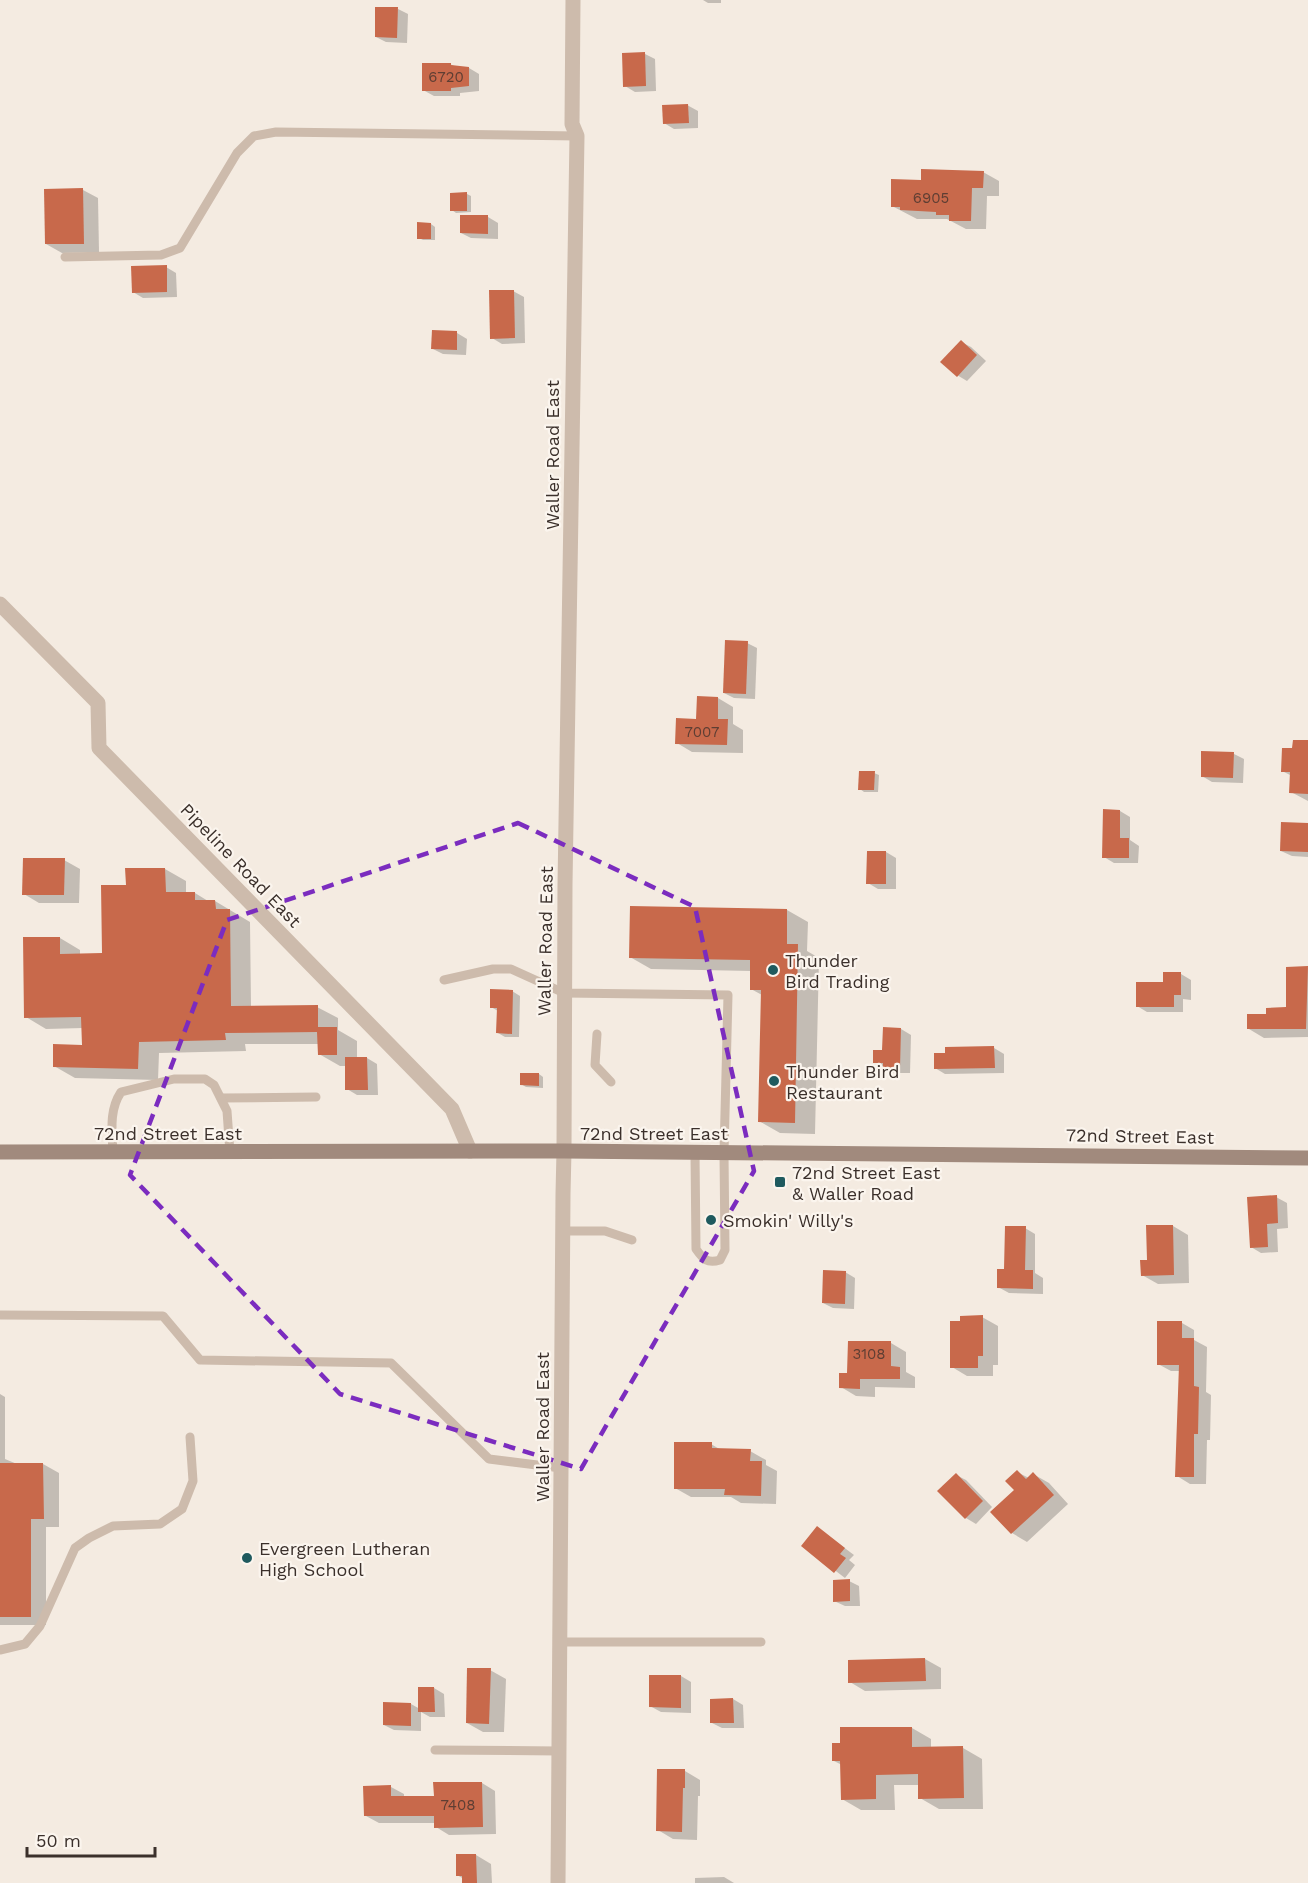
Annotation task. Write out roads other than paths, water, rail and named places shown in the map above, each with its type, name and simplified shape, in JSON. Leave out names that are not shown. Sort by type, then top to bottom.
[{"type":"main road","name":"72nd Street East","points":[[0,1152],[564,1151],[1308,1158]]},
{"type":"street","name":"Waller Road East","points":[[558,1883],[564,993],[577,136],[572,124],[573,0]]},
{"type":"street","name":"Pipeline Road East","points":[[0,604],[98,703],[99,748],[452,1109],[470,1151]]},
{"type":"lane","points":[[65,258],[161,255],[180,248],[237,153],[254,136],[276,132],[577,136]]},
{"type":"lane","points":[[444,980],[493,969],[511,969],[564,993],[728,995],[724,1153],[725,1250],[720,1260],[712,1263],[702,1259],[696,1249],[695,1153]]},
{"type":"lane","points":[[597,1034],[595,1065],[611,1082]]},
{"type":"lane","points":[[113,1152],[112,1116],[114,1102],[121,1092],[174,1078],[205,1079],[214,1085],[226,1111],[230,1153]]},
{"type":"lane","points":[[221,1098],[316,1097]]},
{"type":"lane","points":[[562,1231],[605,1231],[632,1240]]},
{"type":"lane","points":[[0,1315],[163,1316],[200,1360],[392,1363],[489,1459],[561,1468]]},
{"type":"lane","points":[[0,1650],[25,1644],[40,1626],[75,1548],[113,1526],[160,1524],[182,1509],[194,1481],[190,1437]]},
{"type":"lane","points":[[560,1642],[761,1641]]},
{"type":"lane","points":[[435,1750],[559,1751]]},
{"type":"place","name":"Thunder Bird Trading","points":[[773,970]]},
{"type":"place","name":"Thunder Bird Restaurant","points":[[774,1081]]},
{"type":"place","name":"72nd Street East & Waller Road","points":[[780,1182]]},
{"type":"place","name":"Smokin' Willy's","points":[[711,1220]]},
{"type":"place","name":"Evergreen Lutheran High School","points":[[247,1558]]}]
